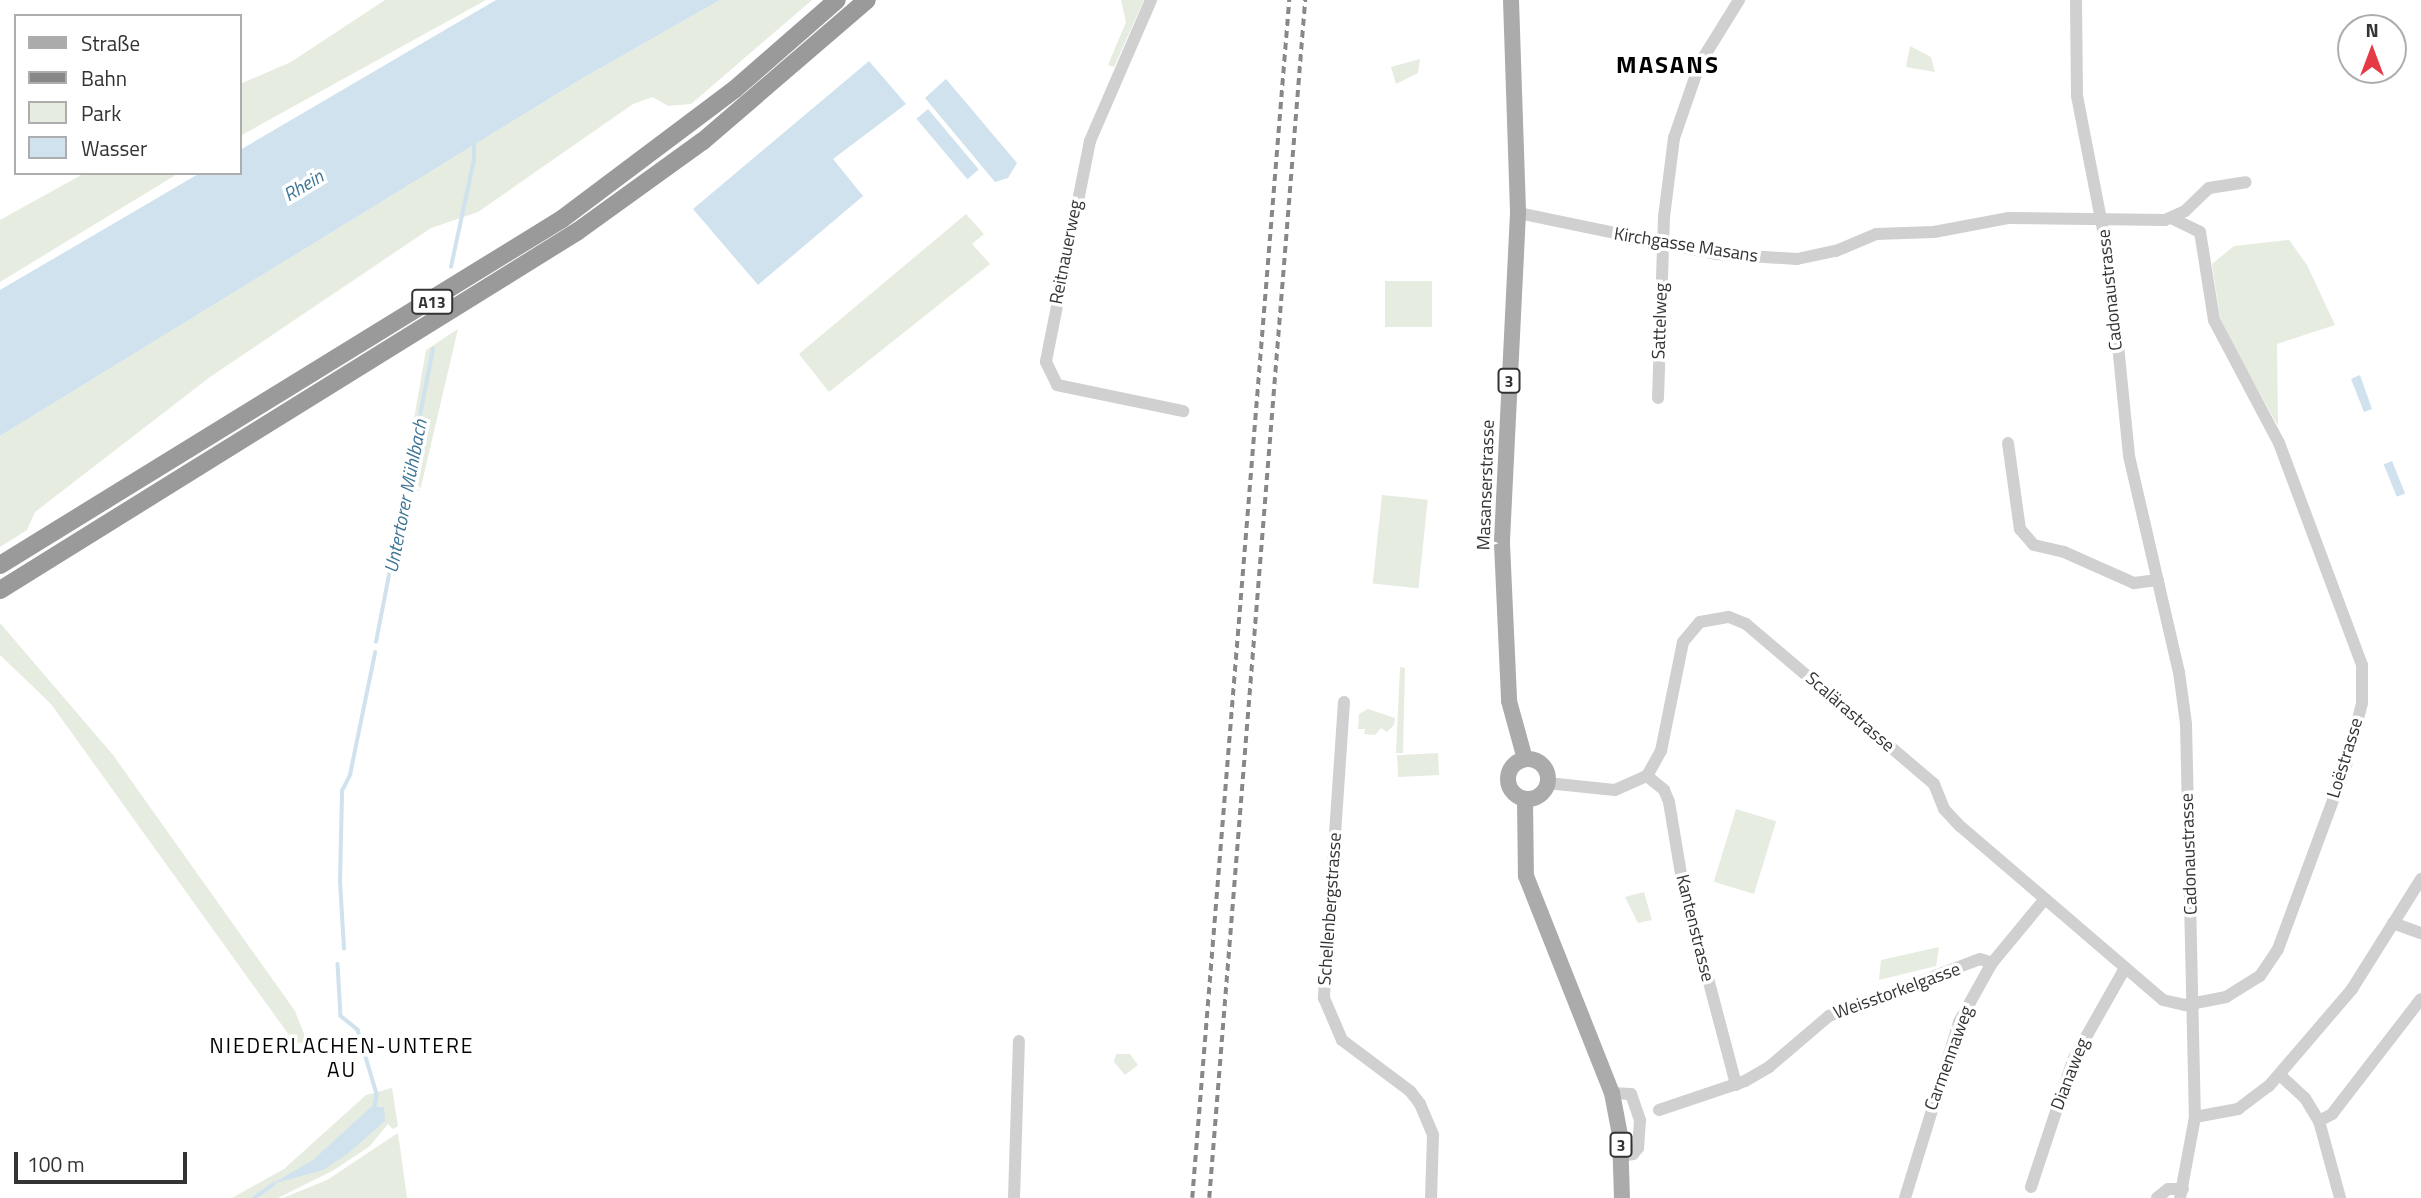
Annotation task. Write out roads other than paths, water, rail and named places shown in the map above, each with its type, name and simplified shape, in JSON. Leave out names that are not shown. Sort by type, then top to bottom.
[{"type":"highway","name":"A13","points":[[0,565],[562,219],[735,89],[837,0]]},
{"type":"highway","name":"A13","points":[[0,590],[578,231],[703,141],[867,0]]},
{"type":"main road","name":"Masanserstrasse","points":[[1511,0],[1518,214],[1502,544],[1509,701],[1525,759]]},
{"type":"main road","name":"3","points":[[1547,783],[1542,765],[1525,759],[1514,764],[1508,775],[1513,793],[1525,799],[1526,876],[1612,1093],[1622,1156],[1622,1198]]},
{"type":"main road","points":[[1525,799],[1537,797],[1547,783]]},
{"type":"street","name":"Reitnauerweg","points":[[1151,0],[1090,141],[1046,362],[1057,385],[1183,411]]},
{"type":"street","name":"Sattelweg","points":[[1658,398],[1667,173],[1685,99],[1700,63],[1739,0]]},
{"type":"street","name":"Cadonaustrasse","points":[[2076,0],[2077,96],[2103,219],[2129,456],[2158,580],[2186,724],[2190,1005]]},
{"type":"street","points":[[2174,219],[2209,188],[2246,182]]},
{"type":"street","name":"Kirchgasse Masans","points":[[1518,214],[1739,257],[1797,259],[1840,250],[1876,234],[1934,232],[2015,217],[2174,219]]},
{"type":"street","name":"Loëstrasse","points":[[2174,219],[2200,232],[2214,320],[2279,443],[2362,665],[2362,703],[2353,743],[2278,949],[2260,976],[2241,991],[2190,1005]]},
{"type":"street","points":[[2008,443],[2020,528],[2034,545],[2064,552],[2134,583],[2158,580]]},
{"type":"street","name":"Scalärastrasse","points":[[1647,776],[1661,751],[1677,659],[1687,634],[1709,618],[1739,620],[1934,784],[1944,810],[1960,826],[2125,968],[2163,1000],[2190,1005]]},
{"type":"street","name":"Schellenbergstrasse","points":[[1344,702],[1324,998],[1342,1040],[1410,1091],[1420,1104],[1433,1135],[1431,1198]]},
{"type":"street","points":[[1547,783],[1615,790],[1647,776]]},
{"type":"street","name":"Kantenstrasse","points":[[1647,776],[1664,790],[1669,803],[1682,880],[1736,1085]]},
{"type":"street","points":[[2194,1117],[2238,1109],[2280,1074],[2352,989],[2421,878]]},
{"type":"street","name":"Carmennaweg","points":[[1905,1198],[1959,1022],[1992,963],[2045,899]]},
{"type":"street","points":[[2393,923],[2421,933]]},
{"type":"street","name":"Weisstorkelgasse","points":[[1659,1110],[1736,1085],[1769,1067],[1829,1016],[1980,959],[1992,963]]},
{"type":"street","name":"Dianaweg","points":[[2031,1187],[2073,1060],[2125,968]]},
{"type":"street","points":[[2319,1121],[2332,1114],[2421,999]]},
{"type":"street","points":[[2157,1198],[2168,1189],[2182,1194],[2194,1117],[2190,1005]]},
{"type":"street","points":[[1014,1198],[1019,1041]]},
{"type":"street","points":[[2280,1074],[2305,1098],[2319,1121],[2340,1198]]},
{"type":"street","points":[[1612,1093],[1630,1094],[1640,1120],[1638,1147],[1633,1154],[1622,1156]]},
{"type":"water","name":"Rhein","points":[[496,0],[720,0],[583,78],[0,436],[0,290],[197,175],[242,175],[242,149]]},
{"type":"water","points":[[869,61],[906,104],[833,159],[863,196],[758,285],[693,209]]},
{"type":"water","points":[[946,79],[1017,163],[1008,178],[995,182],[925,98]]},
{"type":"water","points":[[928,109],[979,170],[967,179],[917,119]]},
{"type":"water","points":[[2360,375],[2372,409],[2364,412],[2351,379]]},
{"type":"water","points":[[2392,461],[2405,493],[2397,497],[2384,464]]},
{"type":"water","points":[[371,1107],[384,1107],[385,1121],[346,1155],[323,1170],[272,1184],[313,1160]]},
{"type":"waterway","name":"Untertorer Mühlbach","points":[[451,267],[474,160],[474,142]]},
{"type":"waterway","name":"Untertorer Mühlbach","points":[[376,642],[433,350]]},
{"type":"waterway","name":"Untertorer Mühlbach","points":[[344,949],[340,882],[342,791],[350,775],[375,653]]},
{"type":"waterway","name":"Untertorer Mühlbach","points":[[338,964],[341,1016],[358,1030],[377,1094],[374,1112]]},
{"type":"waterway","name":"Untertorer Mühlbach","points":[[254,1198],[274,1184]]},
{"type":"railway","points":[[1192,1198],[1289,0]]},
{"type":"railway","points":[[1209,1198],[1305,0]]},
{"type":"district","name":"MASANS","points":[[1668,65]]},
{"type":"district","name":"NIEDERLACHEN-UNTERE AU","points":[[342,1057]]}]
